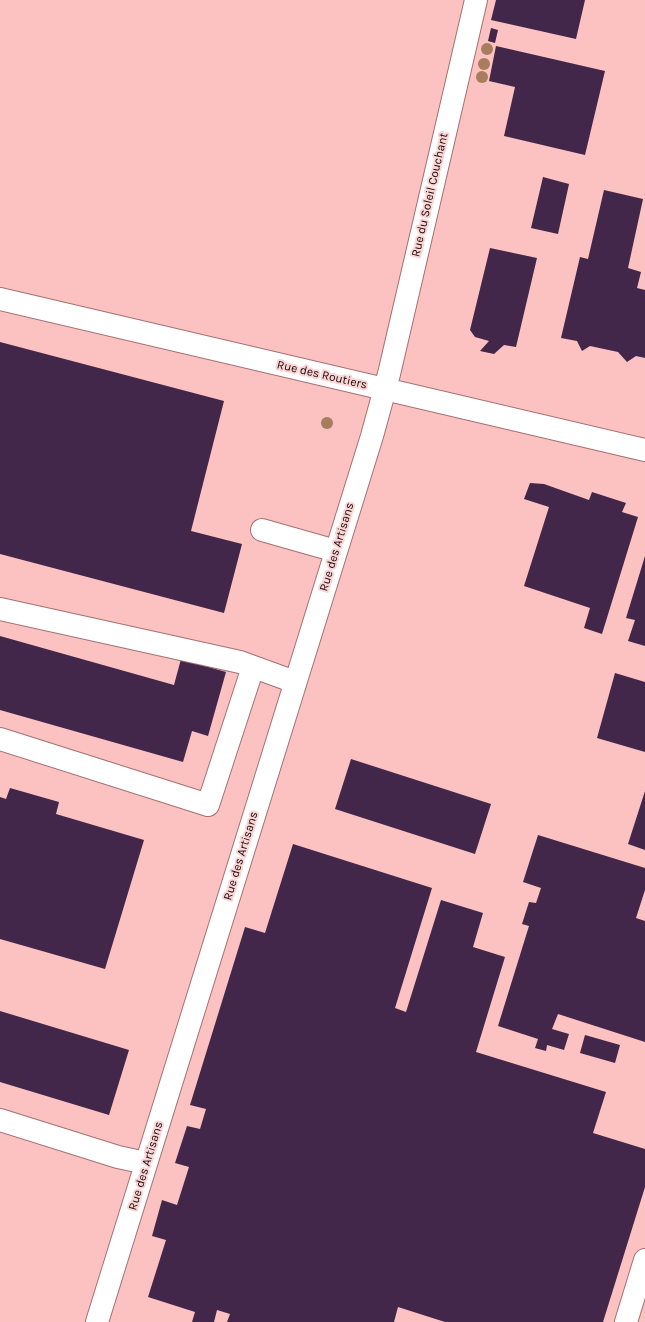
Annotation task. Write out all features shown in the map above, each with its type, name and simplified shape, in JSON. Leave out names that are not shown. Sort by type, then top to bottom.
[{"type":"street","name":"Rue du Soleil Couchant","points":[[384,390],[476,0]]},
{"type":"street","name":"Rue des Routiers","points":[[0,299],[645,450]]},
{"type":"street","name":"Rue des Artisans","points":[[97,1322],[336,551],[384,390]]},
{"type":"street","points":[[262,530],[336,551]]},
{"type":"street","points":[[0,609],[240,662],[295,682]]},
{"type":"street","points":[[0,739],[208,805],[253,666]]},
{"type":"street","points":[[0,1120],[118,1157],[146,1163]]},
{"type":"street","points":[[626,1322],[645,1260]]},
{"type":"building","points":[[496,0],[585,0],[576,39],[491,20]]},
{"type":"building","points":[[491,28],[498,30],[495,43],[488,41]]},
{"type":"building","points":[[496,46],[605,71],[585,155],[504,136],[515,87],[489,81]]},
{"type":"building","points":[[543,177],[569,184],[558,234],[531,228]]},
{"type":"building","points":[[604,190],[643,199],[628,268],[641,272],[637,288],[645,290],[645,358],[636,356],[627,362],[618,352],[590,346],[582,351],[577,341],[561,338],[580,257],[588,259]]},
{"type":"building","points":[[490,248],[537,258],[516,347],[504,345],[494,354],[480,351],[489,341],[475,337],[470,330]]},
{"type":"building","points":[[0,342],[224,401],[191,531],[242,544],[224,613],[0,554]]},
{"type":"building","points":[[530,483],[544,484],[589,500],[592,492],[626,503],[622,512],[638,517],[602,634],[584,628],[590,608],[524,586],[549,507],[524,499]]},
{"type":"building","points":[[645,556],[645,646],[628,641],[635,620],[626,618]]},
{"type":"building","points":[[0,636],[174,685],[181,659],[226,672],[208,736],[192,731],[183,762],[0,710]]},
{"type":"building","points":[[615,673],[645,682],[645,752],[597,738]]},
{"type":"building","points":[[351,759],[491,804],[475,854],[335,809]]},
{"type":"building","points":[[10,788],[59,802],[56,814],[144,840],[105,969],[0,939],[0,797],[6,799]]},
{"type":"building","points":[[645,791],[645,850],[628,844]]},
{"type":"building","points":[[538,835],[645,868],[645,890],[636,918],[645,921],[645,1042],[558,1014],[552,1029],[569,1034],[564,1050],[547,1045],[546,1051],[535,1048],[538,1039],[498,1026],[529,926],[522,924],[529,902],[536,903],[541,888],[523,882]]},
{"type":"building","points":[[293,844],[432,888],[395,1008],[406,1012],[441,900],[483,913],[473,947],[505,957],[476,1052],[606,1092],[593,1133],[645,1149],[645,1187],[603,1322],[445,1322],[398,1307],[394,1322],[227,1322],[230,1314],[217,1310],[214,1322],[192,1322],[195,1312],[148,1297],[166,1240],[152,1236],[162,1200],[177,1205],[189,1167],[175,1163],[187,1126],[200,1129],[206,1109],[190,1105],[245,927],[265,933]]},
{"type":"building","points":[[0,1011],[129,1050],[109,1115],[0,1082]]},
{"type":"building","points":[[585,1035],[620,1045],[615,1063],[580,1053]]}]
